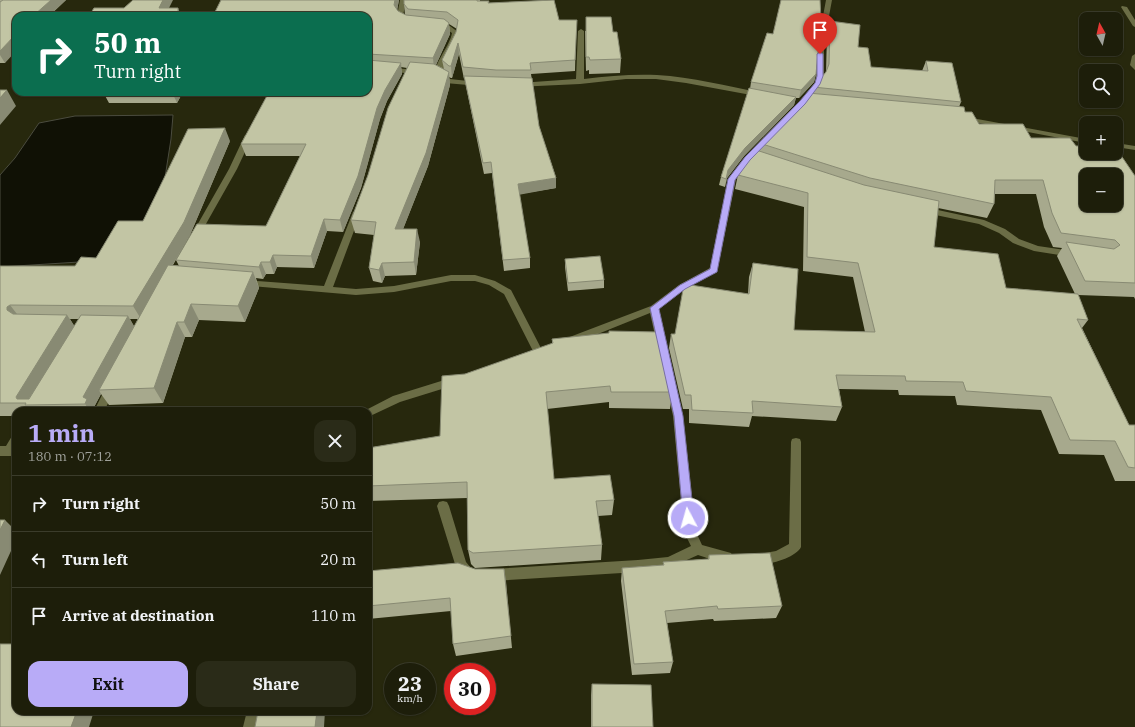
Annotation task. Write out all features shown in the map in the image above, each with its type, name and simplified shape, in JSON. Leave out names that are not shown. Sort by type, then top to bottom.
[{"type":"street","points":[[403,0],[400,16],[402,20],[414,23]]},
{"type":"street","points":[[801,104],[818,83],[820,76],[820,43],[829,0]]},
{"type":"street","points":[[1124,7],[1135,25]]},
{"type":"street","points":[[428,25],[448,27],[455,32],[455,38],[440,64],[431,73]]},
{"type":"street","points":[[580,82],[581,31]]},
{"type":"street","points":[[1135,56],[1133,65],[1135,68]]},
{"type":"street","points":[[372,69],[408,74],[431,73],[448,81],[485,85]]},
{"type":"street","points":[[511,85],[548,85],[642,77],[667,78],[772,97]]},
{"type":"street","points":[[954,117],[1079,139]]},
{"type":"street","points":[[192,241],[233,169],[253,127]]},
{"type":"street","points":[[558,345],[654,308],[682,287],[714,270],[732,179],[751,160],[773,132]]},
{"type":"street","points":[[1123,146],[1135,148]]},
{"type":"street","points":[[327,290],[360,203]]},
{"type":"street","points":[[915,208],[981,222],[1002,231],[1016,241],[1037,249],[1082,256]]},
{"type":"street","points":[[234,282],[356,292],[394,289],[451,278],[475,278],[492,283],[508,292],[538,352]]},
{"type":"street","points":[[654,308],[678,416],[690,532],[698,549],[714,555],[750,560],[778,556],[795,546],[796,442]]},
{"type":"street","points":[[372,411],[397,399],[465,377]]},
{"type":"street","points":[[101,407],[117,378]]},
{"type":"street","points":[[5,452],[12,444]]},
{"type":"street","points":[[443,506],[462,564],[465,571],[470,574],[493,575],[638,566],[669,562],[698,549]]},
{"type":"street","points":[[250,727],[253,715]]},
{"type":"shaded area","points":[[173,115],[164,184],[146,230],[95,261],[0,267],[0,175],[15,158],[39,123],[75,116]]},
{"type":"building","points":[[3,0],[51,0],[38,12],[12,12],[12,38],[0,51],[0,2]]},
{"type":"building","points":[[133,0],[163,0],[159,8],[178,8],[178,12],[92,12],[94,8],[124,8]]},
{"type":"building","points":[[221,0],[395,0],[394,5],[398,11],[406,15],[444,19],[449,23],[433,58],[372,54],[372,12],[215,12]]},
{"type":"building","points":[[404,0],[477,0],[489,1],[488,3],[554,0],[559,20],[577,20],[575,60],[530,63],[531,70],[496,70],[463,67],[458,43],[451,66],[449,66],[442,60],[456,32],[458,20],[447,12],[408,9],[404,4]]},
{"type":"building","points":[[781,0],[820,0],[821,20],[816,74],[801,90],[751,82],[767,33],[773,34]]},
{"type":"building","points":[[586,17],[611,17],[613,32],[617,32],[621,59],[590,60],[589,57],[586,57]]},
{"type":"building","points":[[830,21],[860,25],[858,47],[868,48],[871,67],[928,71],[926,61],[952,63],[961,102],[813,87],[826,72],[829,64]]},
{"type":"building","points":[[372,60],[401,63],[385,90],[377,108],[358,176],[340,220],[324,219],[311,256],[273,255],[270,262],[261,262],[259,267],[176,260],[197,224],[266,226],[306,144],[241,144],[267,96],[372,96]]},
{"type":"building","points":[[410,62],[434,64],[449,72],[426,153],[395,229],[417,229],[414,262],[382,263],[379,270],[369,268],[376,222],[351,220],[368,175],[388,108]]},
{"type":"building","points":[[464,76],[532,78],[539,126],[556,178],[518,184],[530,258],[503,260],[491,162],[483,163]]},
{"type":"building","points":[[749,88],[796,97],[745,148],[728,170],[726,179],[721,177]]},
{"type":"building","points":[[0,90],[7,90],[0,98]]},
{"type":"building","points":[[808,93],[964,107],[965,112],[972,112],[979,124],[1023,124],[1031,138],[1070,138],[1076,146],[1079,146],[1079,160],[1123,160],[1123,158],[1135,176],[1135,283],[1085,281],[1066,242],[1114,249],[1120,245],[1115,240],[1061,233],[1052,213],[1043,180],[995,180],[994,204],[870,178],[759,143]]},
{"type":"building","points":[[225,128],[184,222],[133,306],[10,305],[7,307],[7,310],[13,314],[67,315],[16,397],[17,399],[29,399],[81,315],[128,316],[83,397],[87,399],[85,404],[25,405],[26,403],[0,403],[0,266],[75,266],[81,257],[96,258],[118,221],[143,221],[188,129]]},
{"type":"building","points":[[753,149],[864,185],[939,201],[934,247],[998,254],[1006,288],[1078,294],[1088,320],[1077,319],[1129,425],[1135,425],[1135,468],[1128,467],[1115,441],[1070,440],[1051,397],[966,391],[963,382],[906,381],[905,376],[836,375],[842,407],[752,401],[753,413],[692,410],[691,395],[685,395],[671,334],[675,334],[684,284],[749,294],[753,263],[798,269],[794,330],[875,332],[858,263],[807,257],[808,193],[738,175],[740,165]]},
{"type":"building","points":[[600,256],[604,280],[568,283],[565,259]]},
{"type":"building","points":[[168,265],[253,272],[238,306],[191,304],[184,322],[177,322],[154,388],[99,390]]},
{"type":"building","points":[[609,331],[658,332],[672,392],[611,392],[610,386],[546,392],[554,479],[610,475],[614,500],[596,501],[602,545],[473,553],[468,550],[467,482],[372,486],[372,447],[440,436],[442,376],[465,374],[553,343],[552,339],[609,333]]},
{"type":"building","points":[[0,520],[5,520],[0,530]]},
{"type":"building","points":[[770,553],[782,606],[718,609],[717,606],[665,611],[673,662],[634,664],[622,568],[664,565],[663,562],[709,559],[709,555]]},
{"type":"building","points":[[458,563],[475,569],[504,569],[511,636],[453,644],[450,598],[372,606],[372,571]]},
{"type":"building","points":[[0,644],[12,644],[12,715],[76,715],[71,727],[0,727]]},
{"type":"building","points":[[592,684],[651,685],[653,727],[592,727]]},
{"type":"building","points":[[257,715],[316,715],[315,727],[255,727]]},
{"type":"route","points":[[688,518],[678,416],[673,387],[654,308],[682,287],[714,270],[732,179],[748,159],[802,103],[818,83],[820,76],[820,54]]}]
